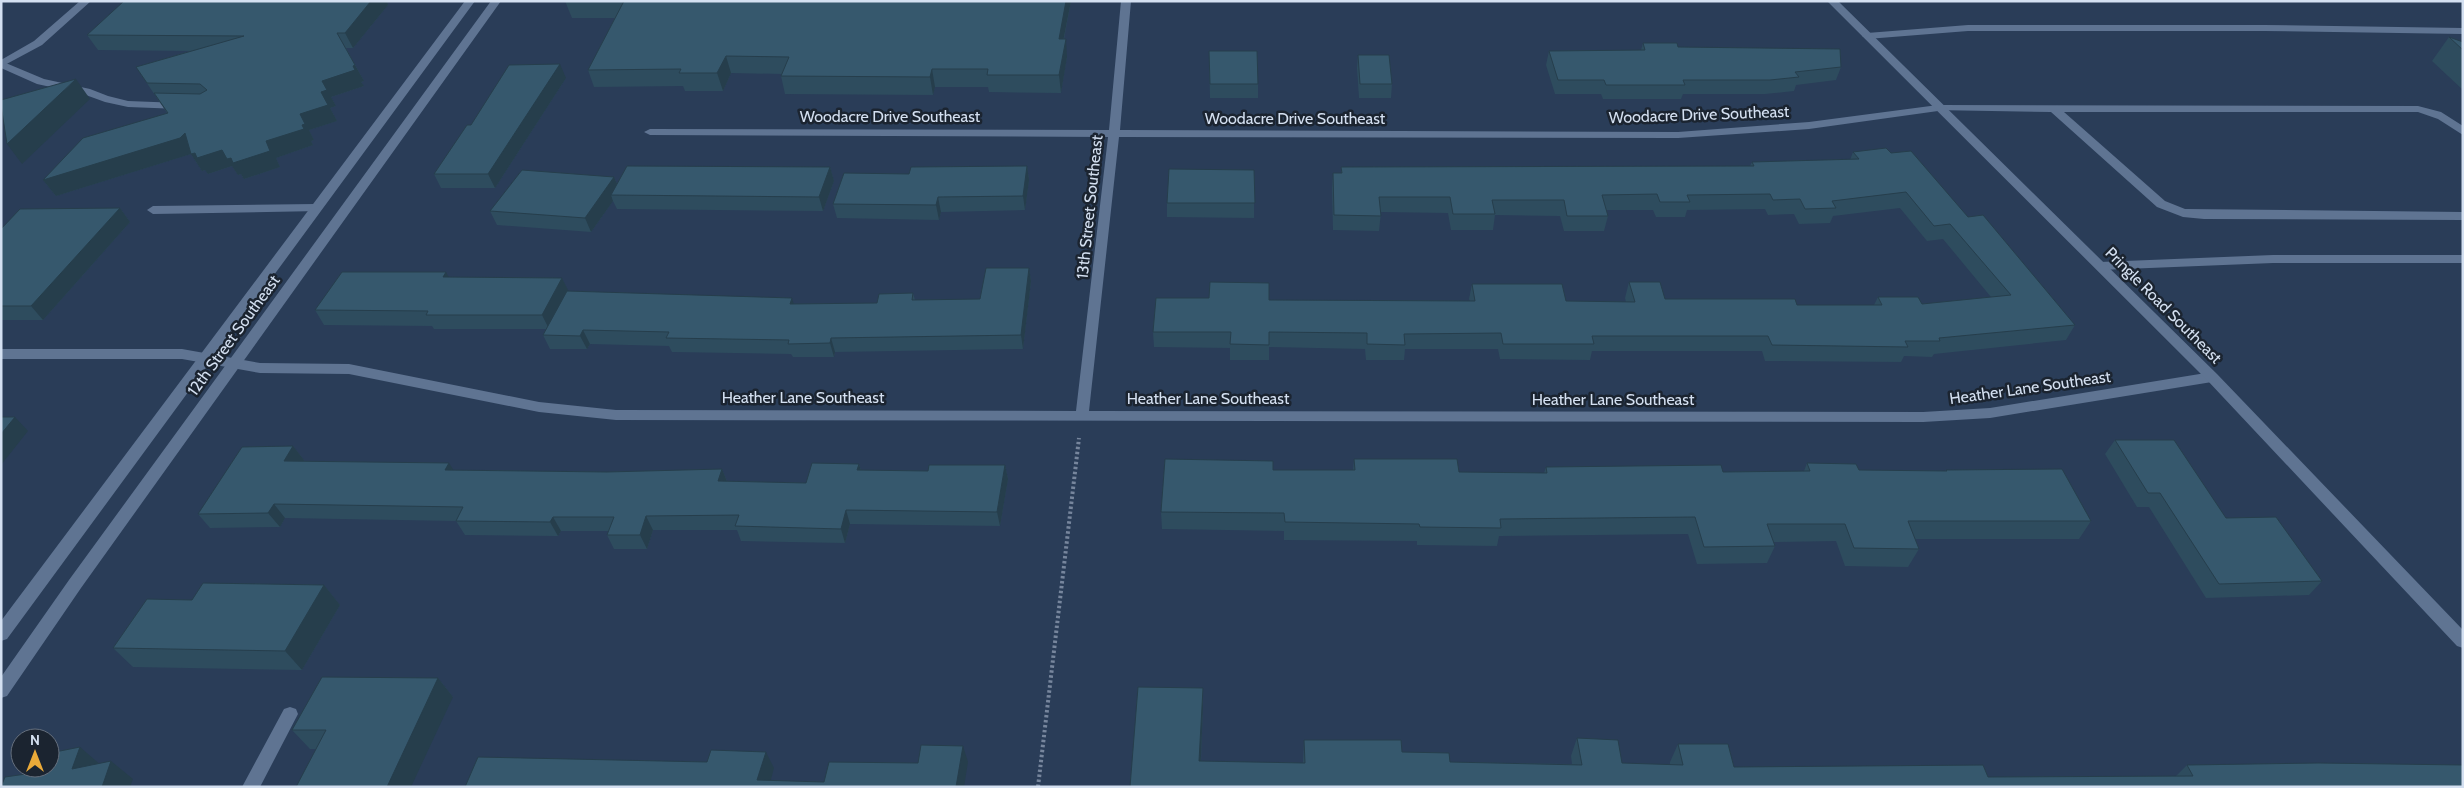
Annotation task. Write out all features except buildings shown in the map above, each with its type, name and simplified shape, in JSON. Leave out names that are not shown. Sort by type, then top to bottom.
[{"type":"street","points":[[1,64],[38,42],[86,1]]},
{"type":"street","name":"12th Street Southeast","points":[[1,634],[470,1]]},
{"type":"street","name":"12th Street Southeast","points":[[1,691],[75,584],[496,1]]},
{"type":"street","name":"13th Street Southeast","points":[[1082,415],[1114,133],[1126,1]]},
{"type":"street","name":"Pringle Road Southeast","points":[[1832,1],[1938,108],[2212,377],[2463,641]]},
{"type":"street","points":[[1867,36],[1968,28],[2264,28],[2463,31]]},
{"type":"street","points":[[1,64],[41,82],[86,91],[105,99],[128,104],[194,106]]},
{"type":"street","name":"Woodacre Drive Southeast","points":[[650,132],[1678,135],[1730,133],[1830,124],[1938,108],[2418,109],[2433,112],[2448,119],[2463,132]]},
{"type":"street","points":[[153,210],[316,208]]},
{"type":"street","points":[[2100,266],[2273,259],[2463,259]]},
{"type":"street","name":"Heather Lane Southeast","points":[[1,354],[182,354],[260,368],[349,369],[539,407],[616,415],[1923,417],[1990,413],[2212,377]]},
{"type":"street","points":[[252,787],[290,714]]},
{"type":"lane","points":[[2054,108],[2161,204],[2183,213],[2204,215],[2463,216]]},
{"type":"path","points":[[1038,787],[1082,415]]}]
